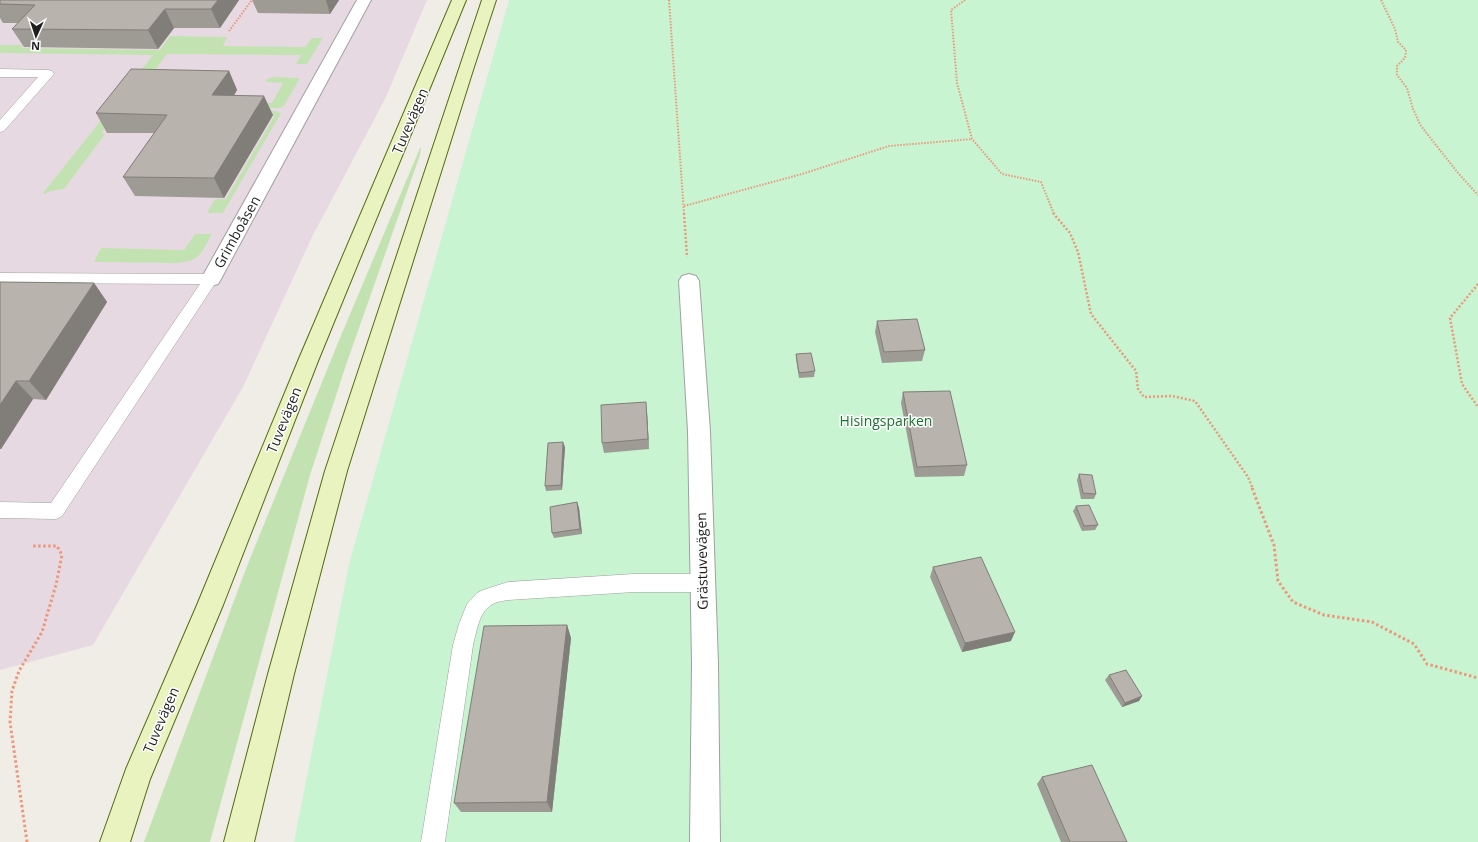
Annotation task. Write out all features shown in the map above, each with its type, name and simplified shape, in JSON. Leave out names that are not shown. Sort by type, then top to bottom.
[{"type":"main road","name":"Tuvevägen","points":[[115,842],[136,779],[210,605],[308,361],[459,0]]},
{"type":"main road","points":[[239,842],[281,674],[336,471],[490,0]]},
{"type":"street","name":"Grimboåsen","points":[[211,279],[364,0]]},
{"type":"street","name":"Grästuvevägen","points":[[688,281],[699,431],[705,664],[705,842]]},
{"type":"lane","points":[[0,73],[48,74],[0,128]]},
{"type":"lane","name":"Grimboåsen","points":[[0,278],[211,279]]},
{"type":"lane","points":[[0,510],[56,511],[211,279]]},
{"type":"lane","points":[[433,842],[463,645],[471,616],[480,602],[488,596],[508,591],[634,583],[702,583]]},
{"type":"path","points":[[229,31],[252,0]]},
{"type":"path","points":[[669,0],[688,281]]},
{"type":"path","points":[[965,0],[951,10],[958,84],[972,139],[1002,174],[1041,182],[1054,215],[1070,233],[1078,252],[1091,314],[1136,371],[1138,389],[1144,397],[1172,396],[1195,401],[1217,432],[1248,477],[1274,545],[1278,580],[1294,602],[1324,615],[1372,622],[1414,644],[1426,664],[1478,678]]},
{"type":"path","points":[[1382,0],[1395,29],[1398,42],[1406,50],[1405,58],[1397,66],[1397,75],[1407,88],[1413,109],[1421,126],[1458,173],[1478,195]]},
{"type":"path","points":[[684,206],[802,174],[890,146],[972,139]]},
{"type":"path","points":[[1478,284],[1450,318],[1462,384],[1478,407]]},
{"type":"path","points":[[28,842],[10,722],[12,691],[20,671],[42,632],[56,585],[62,555],[57,546],[33,546]]},
{"type":"shaded area","points":[[0,0],[427,0],[385,99],[312,237],[243,387],[93,645],[0,670]]},
{"type":"green space","name":"Hisingsparken","points":[[509,0],[1478,0],[1478,842],[294,842],[349,564]]},
{"type":"green space","points":[[170,36],[227,37],[223,46],[305,47],[312,38],[323,38],[307,64],[296,64],[301,55],[167,54],[143,87],[136,87],[101,133],[105,134],[64,189],[50,191],[45,194],[43,193],[153,55],[0,53],[0,45],[23,45],[21,48],[160,50]]},
{"type":"green space","points":[[273,77],[300,78],[284,106],[280,108],[238,107],[240,103],[272,103],[283,83],[267,82],[265,80]]},
{"type":"green space","points":[[236,110],[277,111],[281,113],[223,213],[207,213],[215,199],[226,199],[275,115],[231,114]]},
{"type":"green space","points":[[420,148],[420,155],[346,365],[310,475],[210,842],[144,842],[247,566],[340,338]]},
{"type":"green space","points":[[195,234],[212,234],[200,254],[187,262],[94,262],[101,248],[184,250]]},
{"type":"building","points":[[0,0],[218,0],[211,9],[165,9],[148,30],[12,29],[35,5],[0,4]]},
{"type":"building","points":[[131,69],[229,71],[212,95],[264,96],[214,178],[123,177],[167,115],[96,113]]},
{"type":"building","points":[[0,282],[94,283],[29,381],[16,381],[0,405]]},
{"type":"building","points":[[917,319],[925,350],[884,352],[877,321]]},
{"type":"building","points":[[811,353],[815,371],[799,373],[796,354]]},
{"type":"building","points":[[950,391],[967,465],[917,467],[903,392]]},
{"type":"building","points":[[646,402],[648,439],[602,443],[601,405]]},
{"type":"building","points":[[563,442],[561,485],[545,486],[548,443]]},
{"type":"building","points":[[1079,474],[1092,475],[1096,494],[1083,493]]},
{"type":"building","points":[[577,502],[580,529],[552,533],[550,507]]},
{"type":"building","points":[[1089,505],[1098,525],[1084,526],[1076,506]]},
{"type":"building","points":[[981,557],[1015,632],[965,643],[933,567]]},
{"type":"building","points":[[567,625],[547,802],[454,803],[484,626]]},
{"type":"building","points":[[1126,670],[1142,696],[1125,703],[1109,675]]},
{"type":"building","points":[[1092,765],[1127,842],[1070,842],[1042,777]]}]
